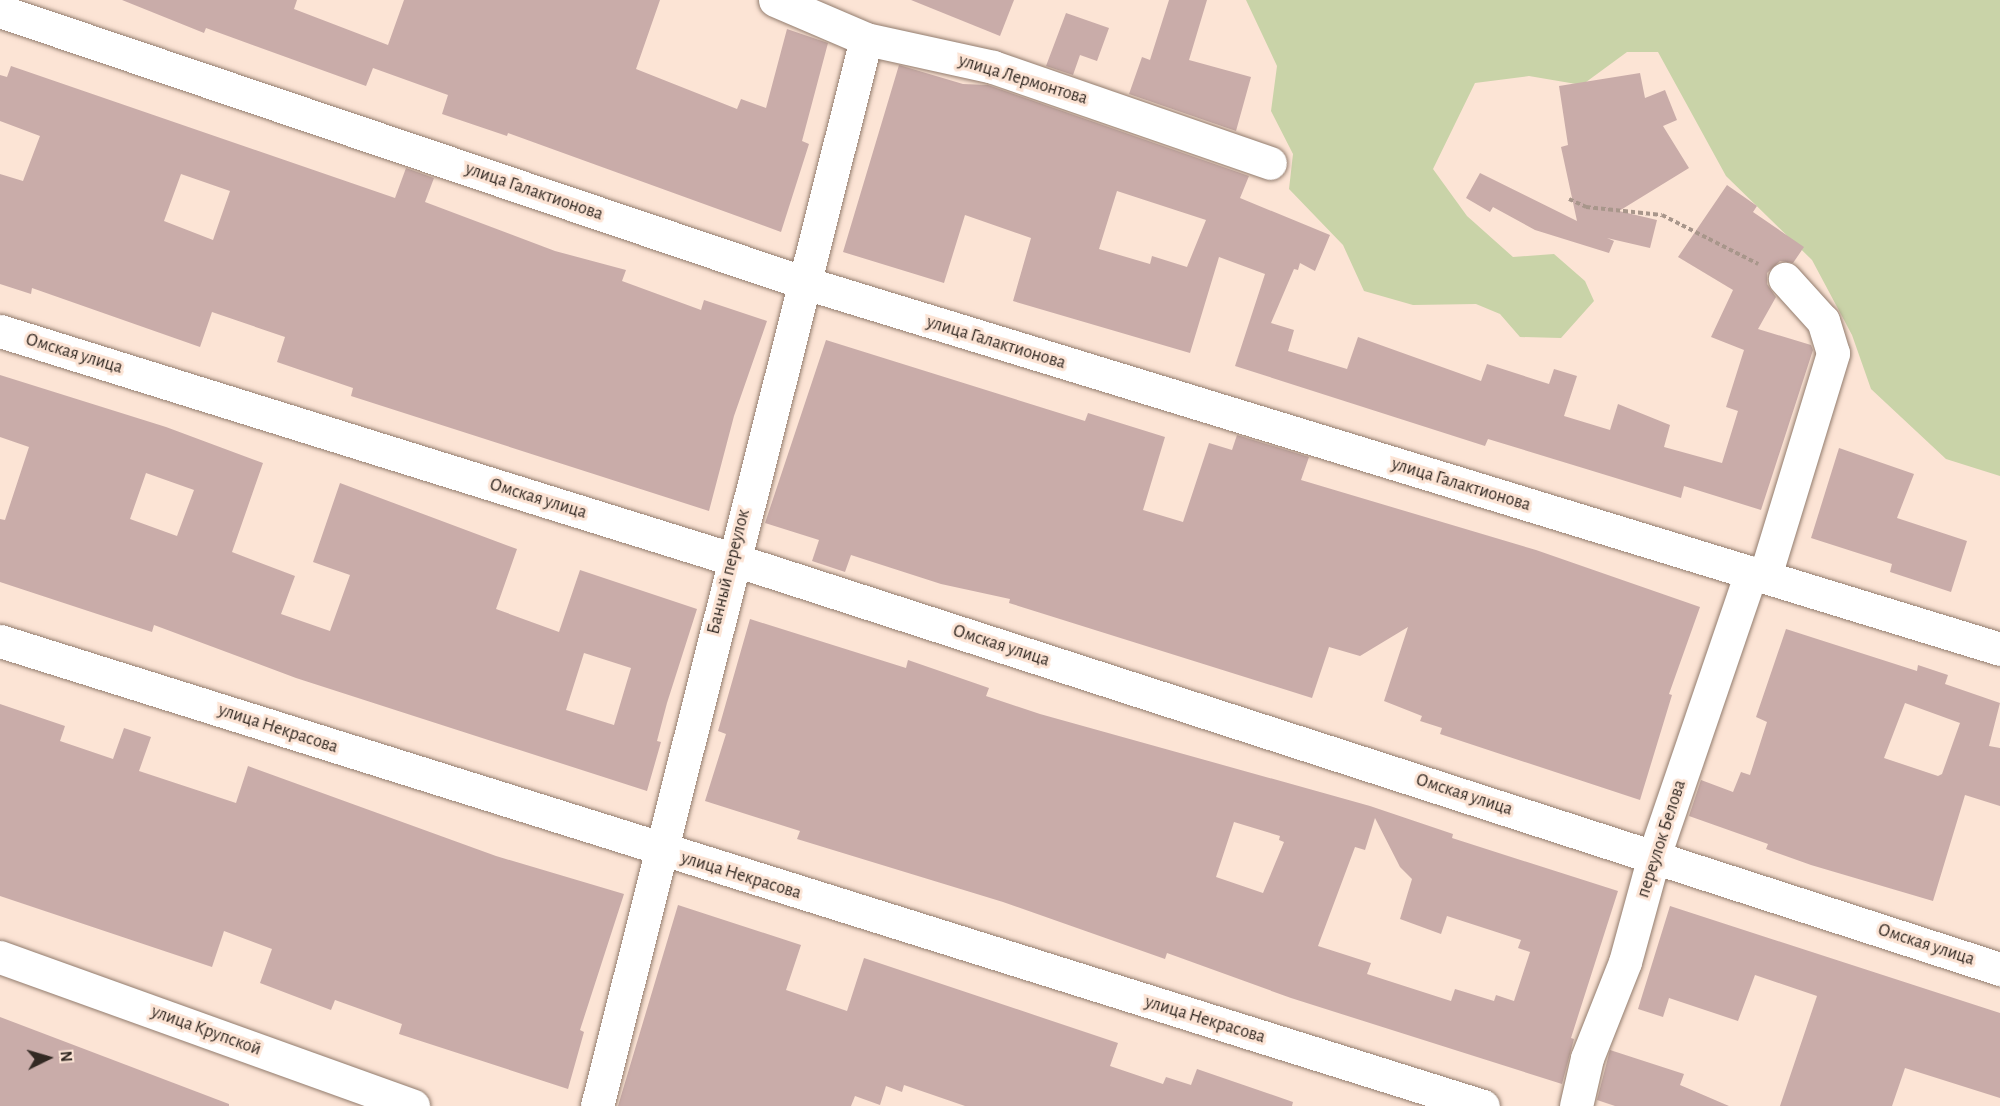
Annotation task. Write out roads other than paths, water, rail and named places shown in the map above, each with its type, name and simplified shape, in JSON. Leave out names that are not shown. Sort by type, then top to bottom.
[{"type":"street","name":"улица Лермонтова","points":[[776,0],[834,11],[866,39],[993,68],[1270,163]]},
{"type":"street","name":"улица Галактионова","points":[[0,11],[802,282],[2000,649]]},
{"type":"street","name":"Банный переулок","points":[[597,1106],[732,559],[866,39]]},
{"type":"street","name":"переулок Белова","points":[[1576,1106],[1587,1058],[1625,962],[1654,856],[1758,574],[1833,353],[1823,321],[1785,279]]},
{"type":"street","name":"Омская улица","points":[[0,331],[732,559],[2000,969]]},
{"type":"street","name":"улица Некрасова","points":[[0,641],[660,850],[1483,1106]]},
{"type":"street","name":"улица Крупской","points":[[0,957],[413,1106]]}]
